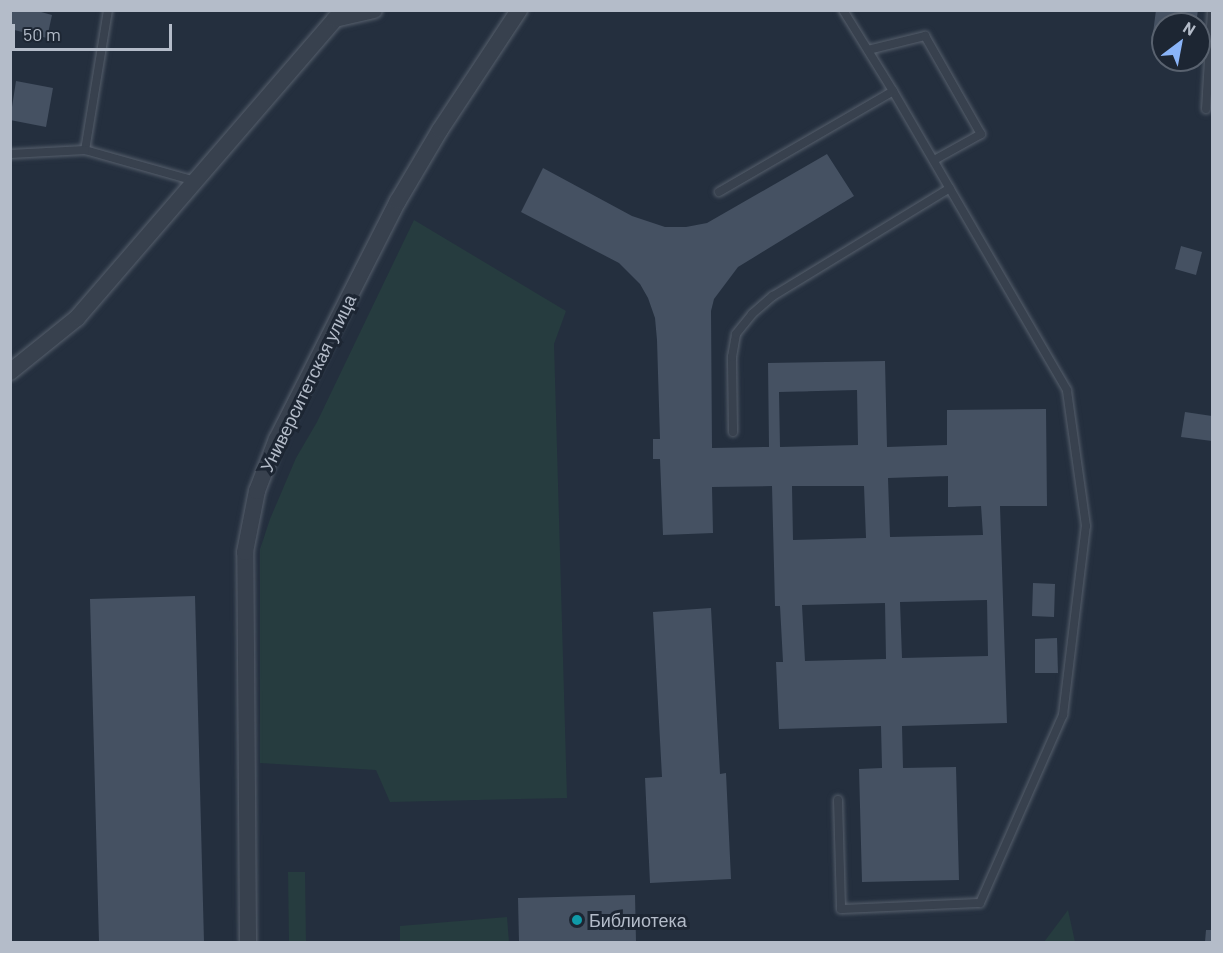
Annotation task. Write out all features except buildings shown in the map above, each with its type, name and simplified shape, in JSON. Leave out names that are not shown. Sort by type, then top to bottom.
[{"type":"street","points":[[10,372],[77,318],[333,15],[374,10]]},
{"type":"street","name":"Университетская улица","points":[[248,942],[244,552],[257,491],[277,439],[398,201],[440,130],[519,10]]},
{"type":"lane","points":[[86,150],[108,10]]},
{"type":"lane","points":[[838,800],[841,909],[980,903],[1063,715],[1086,526],[1067,390],[934,160],[843,10]]},
{"type":"lane","points":[[1206,109],[1212,10]]},
{"type":"lane","points":[[868,50],[925,36],[981,134],[934,160]]},
{"type":"lane","points":[[719,192],[893,91]]},
{"type":"lane","points":[[10,154],[86,150],[195,181]]},
{"type":"lane","points":[[733,432],[732,357],[736,334],[752,314],[772,296],[950,188]]},
{"type":"green space","points":[[414,220],[566,311],[554,344],[567,798],[390,802],[376,770],[260,763],[260,549],[296,458],[317,422]]},
{"type":"green space","points":[[288,872],[305,872],[306,942],[289,942]]},
{"type":"green space","points":[[1068,910],[1075,942],[1044,942]]},
{"type":"green space","points":[[507,917],[509,942],[400,942],[400,926]]},
{"type":"place","name":"Библиотека","points":[[577,920]]}]
